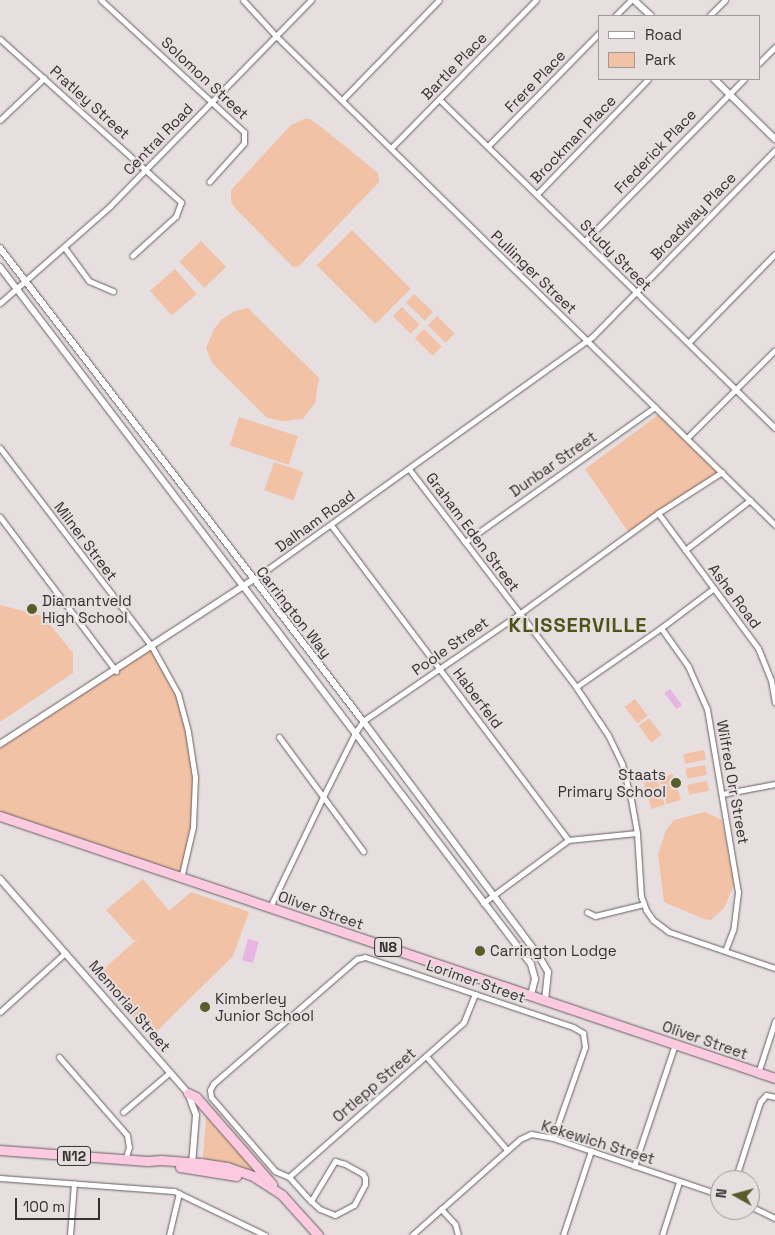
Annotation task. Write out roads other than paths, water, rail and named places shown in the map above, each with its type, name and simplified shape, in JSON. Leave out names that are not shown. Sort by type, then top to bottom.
[{"type":"highway","name":"Oliver Street","points":[[0,816],[181,879],[545,999],[775,1078]]},
{"type":"highway","points":[[188,1093],[196,1097],[282,1196]]},
{"type":"highway","name":"N12","points":[[0,1150],[148,1161],[161,1165],[197,1165],[242,1172],[264,1182],[282,1196],[318,1235]]},
{"type":"highway","name":"N12","points":[[197,1165],[234,1175],[260,1186],[277,1199],[311,1235]]},
{"type":"street","name":"Solomon Street","points":[[101,0],[244,132],[244,143],[209,182]]},
{"type":"street","name":"Pullinger Street","points":[[243,0],[276,36],[775,525]]},
{"type":"street","name":"Central Road","points":[[0,303],[64,247],[147,169],[312,0]]},
{"type":"street","points":[[342,100],[439,0]]},
{"type":"street","name":"Bartle Place","points":[[390,148],[536,0]]},
{"type":"street","points":[[616,15],[633,0],[650,15]]},
{"type":"street","points":[[710,15],[726,0]]},
{"type":"street","name":"Frere Place","points":[[488,146],[598,34]]},
{"type":"street","name":"Pratley Street","points":[[0,39],[147,169],[180,202],[181,206],[176,216],[132,256]]},
{"type":"street","points":[[760,63],[775,47]]},
{"type":"street","points":[[0,120],[44,78]]},
{"type":"street","name":"Brockman Place","points":[[536,194],[647,80]]},
{"type":"street","points":[[715,80],[775,139]]},
{"type":"street","name":"Frederick Place","points":[[585,241],[743,80]]},
{"type":"street","name":"Study Street","points":[[439,99],[775,428]]},
{"type":"street","name":"Broadway Place","points":[[587,341],[775,150]]},
{"type":"street","points":[[64,247],[89,281],[113,291]]},
{"type":"street","name":"Carrington Way","points":[[0,248],[363,721],[544,963],[548,977],[545,999]]},
{"type":"street","points":[[688,342],[775,254]]},
{"type":"street","name":"Carrington Way","points":[[0,267],[531,964],[535,979],[532,995]]},
{"type":"street","name":"Dalham Road","points":[[0,744],[244,587],[587,341]]},
{"type":"street","points":[[687,438],[775,350]]},
{"type":"street","name":"Dunbar Street","points":[[465,542],[655,407]]},
{"type":"street","name":"Milner Street","points":[[0,448],[152,647],[178,694],[193,756],[195,802],[194,827],[181,879]]},
{"type":"street","name":"Graham Eden Street","points":[[409,469],[576,687],[608,734],[622,764],[637,833],[644,904],[653,920],[669,932],[775,968]]},
{"type":"street","name":"Poole Street","points":[[270,907],[323,796],[363,721],[519,614],[658,513],[722,472]]},
{"type":"street","points":[[685,550],[750,500]]},
{"type":"street","name":"Ashe Road","points":[[658,513],[758,648],[771,680],[775,703]]},
{"type":"street","points":[[0,517],[116,670]]},
{"type":"street","name":"Haberfeld","points":[[331,524],[568,840]]},
{"type":"street","points":[[576,687],[661,628],[714,588]]},
{"type":"street","name":"Wilfred Orr Street","points":[[661,628],[688,666],[704,699],[738,892],[733,930],[725,951]]},
{"type":"street","points":[[279,737],[364,851]]},
{"type":"street","points":[[722,794],[775,784]]},
{"type":"street","points":[[483,903],[568,840],[637,833]]},
{"type":"street","name":"Memorial Street","points":[[0,879],[188,1093],[196,1115],[197,1165]]},
{"type":"street","points":[[587,912],[595,916],[644,904]]},
{"type":"street","points":[[0,1012],[65,953]]},
{"type":"street","name":"Lorimer Street","points":[[289,1177],[276,1171],[213,1100],[210,1090],[213,1084],[356,959],[368,958],[573,1027],[585,1037],[585,1047],[553,1138]]},
{"type":"street","name":"Ortlepp Street","points":[[289,1177],[463,1023],[475,994]]},
{"type":"street","points":[[758,1072],[775,1021]]},
{"type":"street","points":[[634,1166],[675,1044]]},
{"type":"street","points":[[60,1056],[126,1135],[130,1147],[125,1160]]},
{"type":"street","points":[[426,1056],[507,1150]]},
{"type":"street","points":[[123,1112],[170,1072]]},
{"type":"street","points":[[738,1170],[760,1102],[766,1095],[775,1097]]},
{"type":"street","name":"Kekewich Street","points":[[412,1235],[507,1150],[520,1139],[531,1134],[553,1138],[710,1192]]},
{"type":"street","points":[[563,1235],[591,1151]]},
{"type":"street","points":[[289,1177],[312,1201],[330,1214],[335,1215],[346,1211],[354,1205],[365,1184],[365,1178],[363,1174],[346,1164],[335,1161],[312,1201]]},
{"type":"street","points":[[0,1178],[150,1188],[179,1193],[265,1235]]},
{"type":"street","points":[[662,1235],[679,1182]]},
{"type":"street","points":[[70,1235],[74,1183]]},
{"type":"street","points":[[168,1235],[179,1193]]},
{"type":"street","points":[[440,1209],[456,1227],[458,1235]]},
{"type":"street","points":[[760,1211],[775,1218]]},
{"type":"place","name":"Diamantveld High School","points":[[32,609]]},
{"type":"place","name":"Staats Primary School","points":[[676,783]]},
{"type":"place","name":"Carrington Lodge","points":[[480,951]]},
{"type":"place","name":"Kimberley Junior School","points":[[205,1007]]},
{"type":"district","name":"KLISSERVILLE","points":[[578,625]]}]
